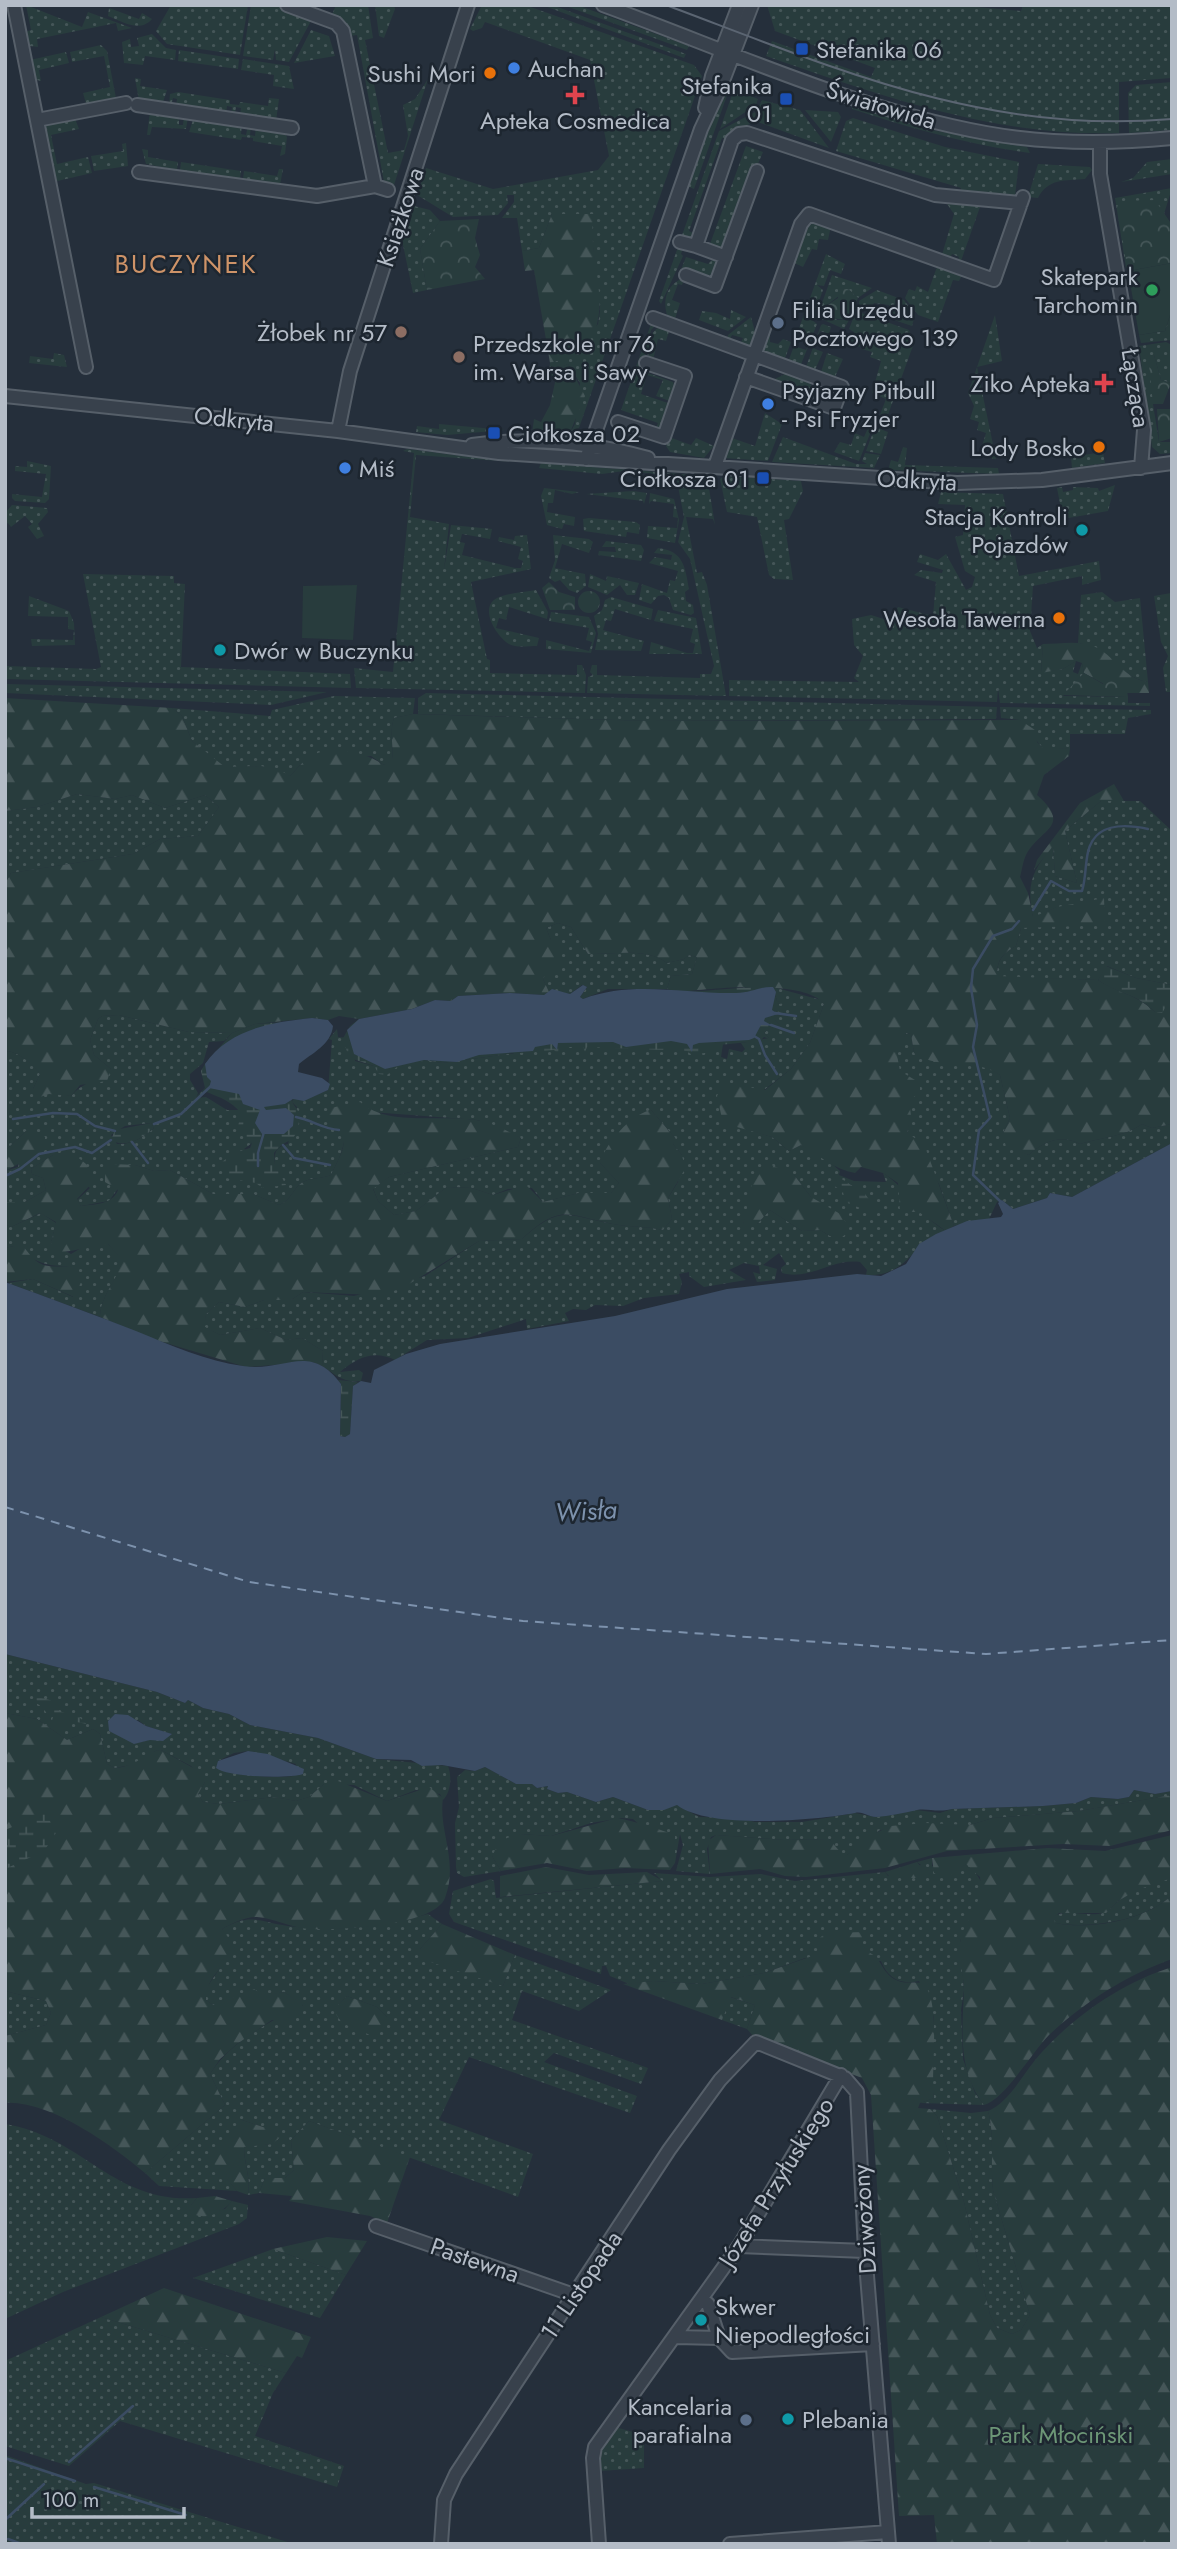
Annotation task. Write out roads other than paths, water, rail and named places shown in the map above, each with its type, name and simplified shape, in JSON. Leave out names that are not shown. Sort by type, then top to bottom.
[{"type":"street","points":[[14,5],[86,367]]},
{"type":"street","points":[[287,5],[336,23],[345,36],[375,186]]},
{"type":"street","name":"Książkowa","points":[[338,431],[350,371],[468,5]]},
{"type":"street","name":"Światowida","points":[[603,5],[819,86],[941,124],[1037,140],[1100,142],[1172,138]]},
{"type":"street","points":[[586,459],[728,52],[739,5]]},
{"type":"street","points":[[728,52],[752,5]]},
{"type":"street","points":[[37,120],[131,104],[292,128]]},
{"type":"street","points":[[696,246],[732,140],[747,133],[934,195],[1006,202],[1022,200],[994,279],[809,214],[801,224],[715,466]]},
{"type":"street","name":"Łącząca","points":[[1100,142],[1100,174],[1144,430],[1141,468]]},
{"type":"street","points":[[139,172],[317,196],[375,186],[388,190]]},
{"type":"street","points":[[685,275],[715,286],[757,172]]},
{"type":"street","points":[[680,242],[726,257]]},
{"type":"street","points":[[653,318],[842,387],[834,408],[746,377]]},
{"type":"street","points":[[618,422],[664,442],[685,376],[646,363]]},
{"type":"street","name":"Odkryta","points":[[5,396],[338,431],[499,453],[662,461],[979,483],[1042,480],[1172,463]]},
{"type":"street","name":"Odkryta","points":[[462,446],[503,440],[591,445],[662,461]]},
{"type":"street","name":"11 Listopada","points":[[441,2544],[441,2515],[450,2485],[695,2113],[720,2080],[756,2042],[841,2076]]},
{"type":"street","name":"Józefa Przyłuskiego","points":[[599,2544],[593,2458],[595,2447],[739,2246],[841,2076]]},
{"type":"street","name":"Dziwożony","points":[[841,2076],[853,2084],[857,2092],[865,2251],[889,2538]]},
{"type":"street","name":"Pastewna","points":[[376,2226],[574,2295]]},
{"type":"street","points":[[739,2246],[865,2251]]},
{"type":"street","points":[[702,2299],[708,2304],[719,2338],[732,2352],[873,2344]]},
{"type":"street","points":[[676,2337],[719,2338]]},
{"type":"street","points":[[730,2544],[889,2538]]},
{"type":"water","points":[[583,985],[587,987],[580,997],[583,999],[620,990],[736,993],[773,987],[776,992],[772,1010],[778,1014],[765,1018],[764,1021],[773,1026],[761,1025],[754,1038],[699,1043],[693,1045],[692,1052],[687,1044],[671,1041],[626,1047],[613,1042],[558,1043],[557,1050],[552,1044],[535,1047],[533,1051],[479,1055],[457,1062],[424,1060],[385,1069],[354,1054],[347,1030],[359,1019],[412,1009],[435,1000],[451,1001],[458,996],[510,993],[544,995],[552,989],[570,994]]},
{"type":"water","points":[[312,1018],[328,1020],[333,1026],[329,1038],[299,1064],[298,1072],[322,1078],[330,1084],[328,1090],[304,1101],[293,1099],[285,1104],[264,1107],[266,1110],[286,1108],[294,1115],[293,1126],[284,1134],[262,1134],[255,1123],[260,1110],[243,1104],[239,1094],[209,1088],[211,1081],[207,1077],[205,1064],[226,1043],[252,1029]]},
{"type":"water","name":"Wisła","points":[[1172,1143],[1172,1791],[1155,1794],[1134,1790],[1129,1797],[1118,1799],[1091,1797],[1076,1803],[921,1810],[876,1817],[858,1813],[764,1821],[713,1818],[692,1813],[677,1805],[664,1810],[648,1810],[613,1797],[596,1802],[567,1792],[558,1793],[547,1789],[548,1786],[537,1788],[532,1784],[516,1784],[485,1767],[475,1771],[442,1765],[422,1766],[411,1760],[376,1759],[318,1738],[250,1725],[229,1714],[203,1708],[188,1700],[185,1703],[157,1692],[5,1654],[5,1282],[216,1360],[258,1367],[307,1361],[318,1364],[341,1384],[340,1436],[345,1437],[350,1434],[353,1386],[361,1381],[371,1383],[374,1370],[406,1354],[440,1344],[615,1316],[727,1289],[857,1274],[881,1276],[906,1264],[919,1244],[936,1234],[967,1221],[1001,1217],[1003,1214],[998,1203],[1002,1200],[1013,1209],[1047,1198],[1050,1193],[1072,1197]]},
{"type":"water","points":[[115,1714],[128,1715],[146,1726],[172,1734],[163,1741],[150,1740],[134,1744],[109,1731],[108,1721]]},
{"type":"water","points":[[248,1751],[268,1754],[304,1769],[303,1774],[258,1776],[216,1768],[218,1761]]},
{"type":"waterway","points":[[1033,910],[1051,881],[1069,891],[1082,891],[1088,852],[1097,835],[1104,830],[1121,826],[1148,829]]},
{"type":"waterway","points":[[1001,1202],[973,1175],[979,1130],[990,1118],[973,1047],[977,1025],[971,988],[973,969],[993,936],[1012,929],[1019,921]]},
{"type":"waterway","points":[[775,1013],[796,1016]]},
{"type":"waterway","points":[[771,1025],[794,1033]]},
{"type":"waterway","points":[[754,1036],[759,1039],[777,1074]]},
{"type":"waterway","points":[[154,1124],[181,1114],[211,1086]]},
{"type":"waterway","points":[[13,1119],[53,1113],[77,1114],[95,1126],[115,1131]]},
{"type":"waterway","points":[[296,1117],[339,1130]]},
{"type":"waterway","points":[[258,1166],[258,1153],[264,1132]]},
{"type":"waterway","points":[[5,1176],[20,1169],[39,1154],[75,1147],[92,1153],[111,1140]]},
{"type":"waterway","points":[[132,1142],[148,1163]]},
{"type":"waterway","points":[[283,1145],[294,1158],[330,1165]]},
{"type":"waterway","points":[[69,2462],[133,2406]]},
{"type":"waterway","points":[[5,2458],[75,2481]]},
{"type":"waterway","points":[[5,2520],[44,2484]]},
{"type":"waterway","points":[[94,2487],[186,2515]]},
{"type":"waterway","points":[[8,2539],[22,2544]]},
{"type":"tram line","points":[[666,5],[852,73],[974,107],[1038,117],[1103,121],[1172,119]]},
{"type":"place","name":"Stefanika 06","points":[[802,49]]},
{"type":"place","name":"Auchan","points":[[514,68]]},
{"type":"place","name":"Sushi Mori","points":[[490,73]]},
{"type":"place","name":"Apteka Cosmedica","points":[[575,95]]},
{"type":"place","name":"Stefanika 01","points":[[786,99]]},
{"type":"place","name":"Skatepark Tarchomin","points":[[1152,290]]},
{"type":"place","name":"Filia Urzędu Pocztowego 139","points":[[778,323]]},
{"type":"place","name":"Żłobek nr 57","points":[[401,332]]},
{"type":"place","name":"Przedszkole nr 76 im. Warsa i Sawy","points":[[459,357]]},
{"type":"place","name":"Ziko Apteka","points":[[1104,383]]},
{"type":"place","name":"Psyjazny Pitbull - Psi Fryzjer","points":[[768,404]]},
{"type":"place","name":"Ciołkosza 02","points":[[494,433]]},
{"type":"place","name":"Lody Bosko","points":[[1099,447]]},
{"type":"place","name":"Miś","points":[[345,468]]},
{"type":"place","name":"Ciołkosza 01","points":[[763,478]]},
{"type":"place","name":"Stacja Kontroli Pojazdów","points":[[1082,530]]},
{"type":"place","name":"Wesoła Tawerna","points":[[1059,618]]},
{"type":"place","name":"Dwór w Buczynku","points":[[220,650]]},
{"type":"place","name":"Skwer Niepodległości","points":[[701,2320]]},
{"type":"place","name":"Plebania","points":[[788,2419]]},
{"type":"place","name":"Kancelaria parafialna","points":[[746,2420]]},
{"type":"district","name":"BUCZYNEK","points":[[186,264]]},
{"type":"park label","name":"Park Młociński","points":[[1061,2434]]}]
